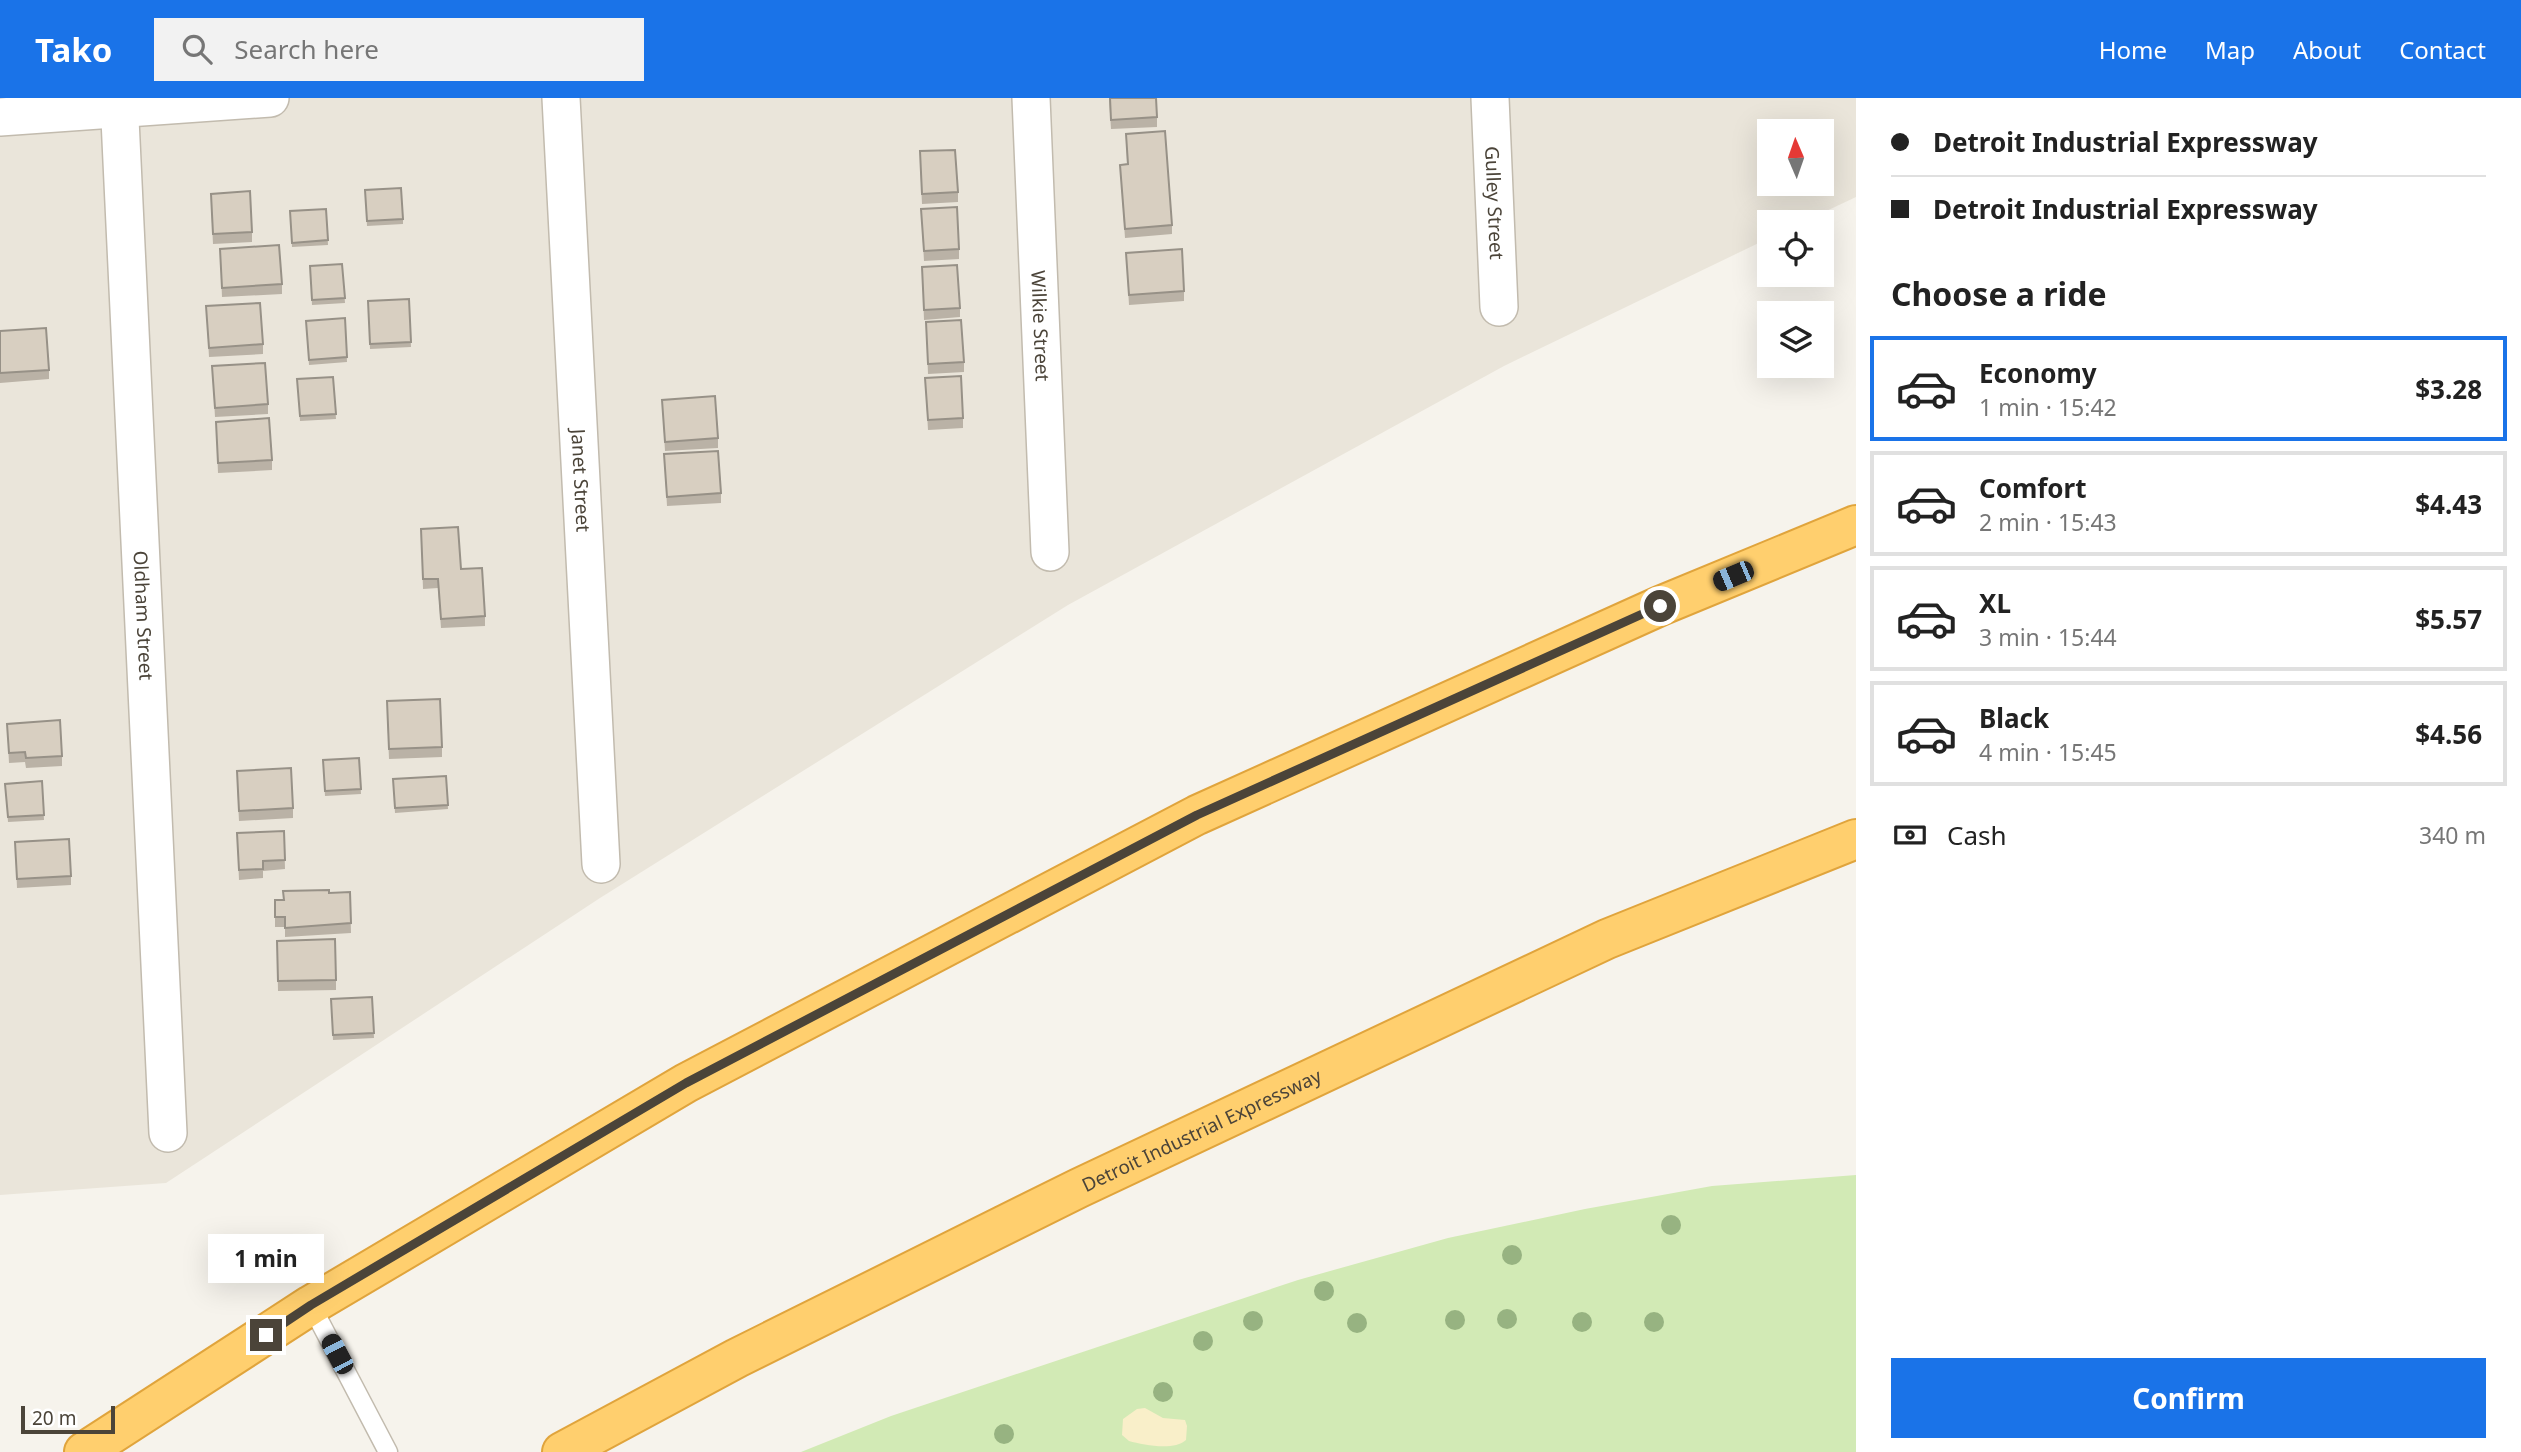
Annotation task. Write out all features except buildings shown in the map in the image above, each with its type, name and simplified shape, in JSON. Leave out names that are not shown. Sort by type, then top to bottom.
[{"type":"highway","points":[[84,1452],[311,1305],[686,1083],[1197,815],[1660,606],[1856,525]]},
{"type":"highway","name":"Detroit Industrial Expressway","points":[[562,1452],[737,1358],[1092,1182],[1607,939],[1856,839]]},
{"type":"street","points":[[0,117],[119,103],[270,98]]},
{"type":"street","name":"Janet Street","points":[[561,98],[601,864]]},
{"type":"street","name":"Wilkie Street","points":[[1031,98],[1050,552]]},
{"type":"street","name":"Gulley Street","points":[[1490,98],[1499,307]]},
{"type":"street","name":"Oldham Street","points":[[119,103],[168,1133]]},
{"type":"lane","points":[[311,1305],[388,1452]]},
{"type":"shaded area","points":[[0,98],[1856,98],[1856,197],[1828,210],[1757,210],[1757,244],[1504,366],[1068,605],[600,898],[166,1183],[0,1195]]},
{"type":"green space","points":[[1856,1175],[1856,1452],[801,1452],[891,1416],[1298,1280],[1448,1238],[1712,1186]]},
{"type":"sand","points":[[1145,1408],[1163,1418],[1185,1420],[1186,1440],[1167,1446],[1129,1441],[1122,1435],[1123,1419],[1137,1409]]},
{"type":"route","points":[[266,1335],[311,1305],[686,1083],[1197,815],[1660,606]]}]
